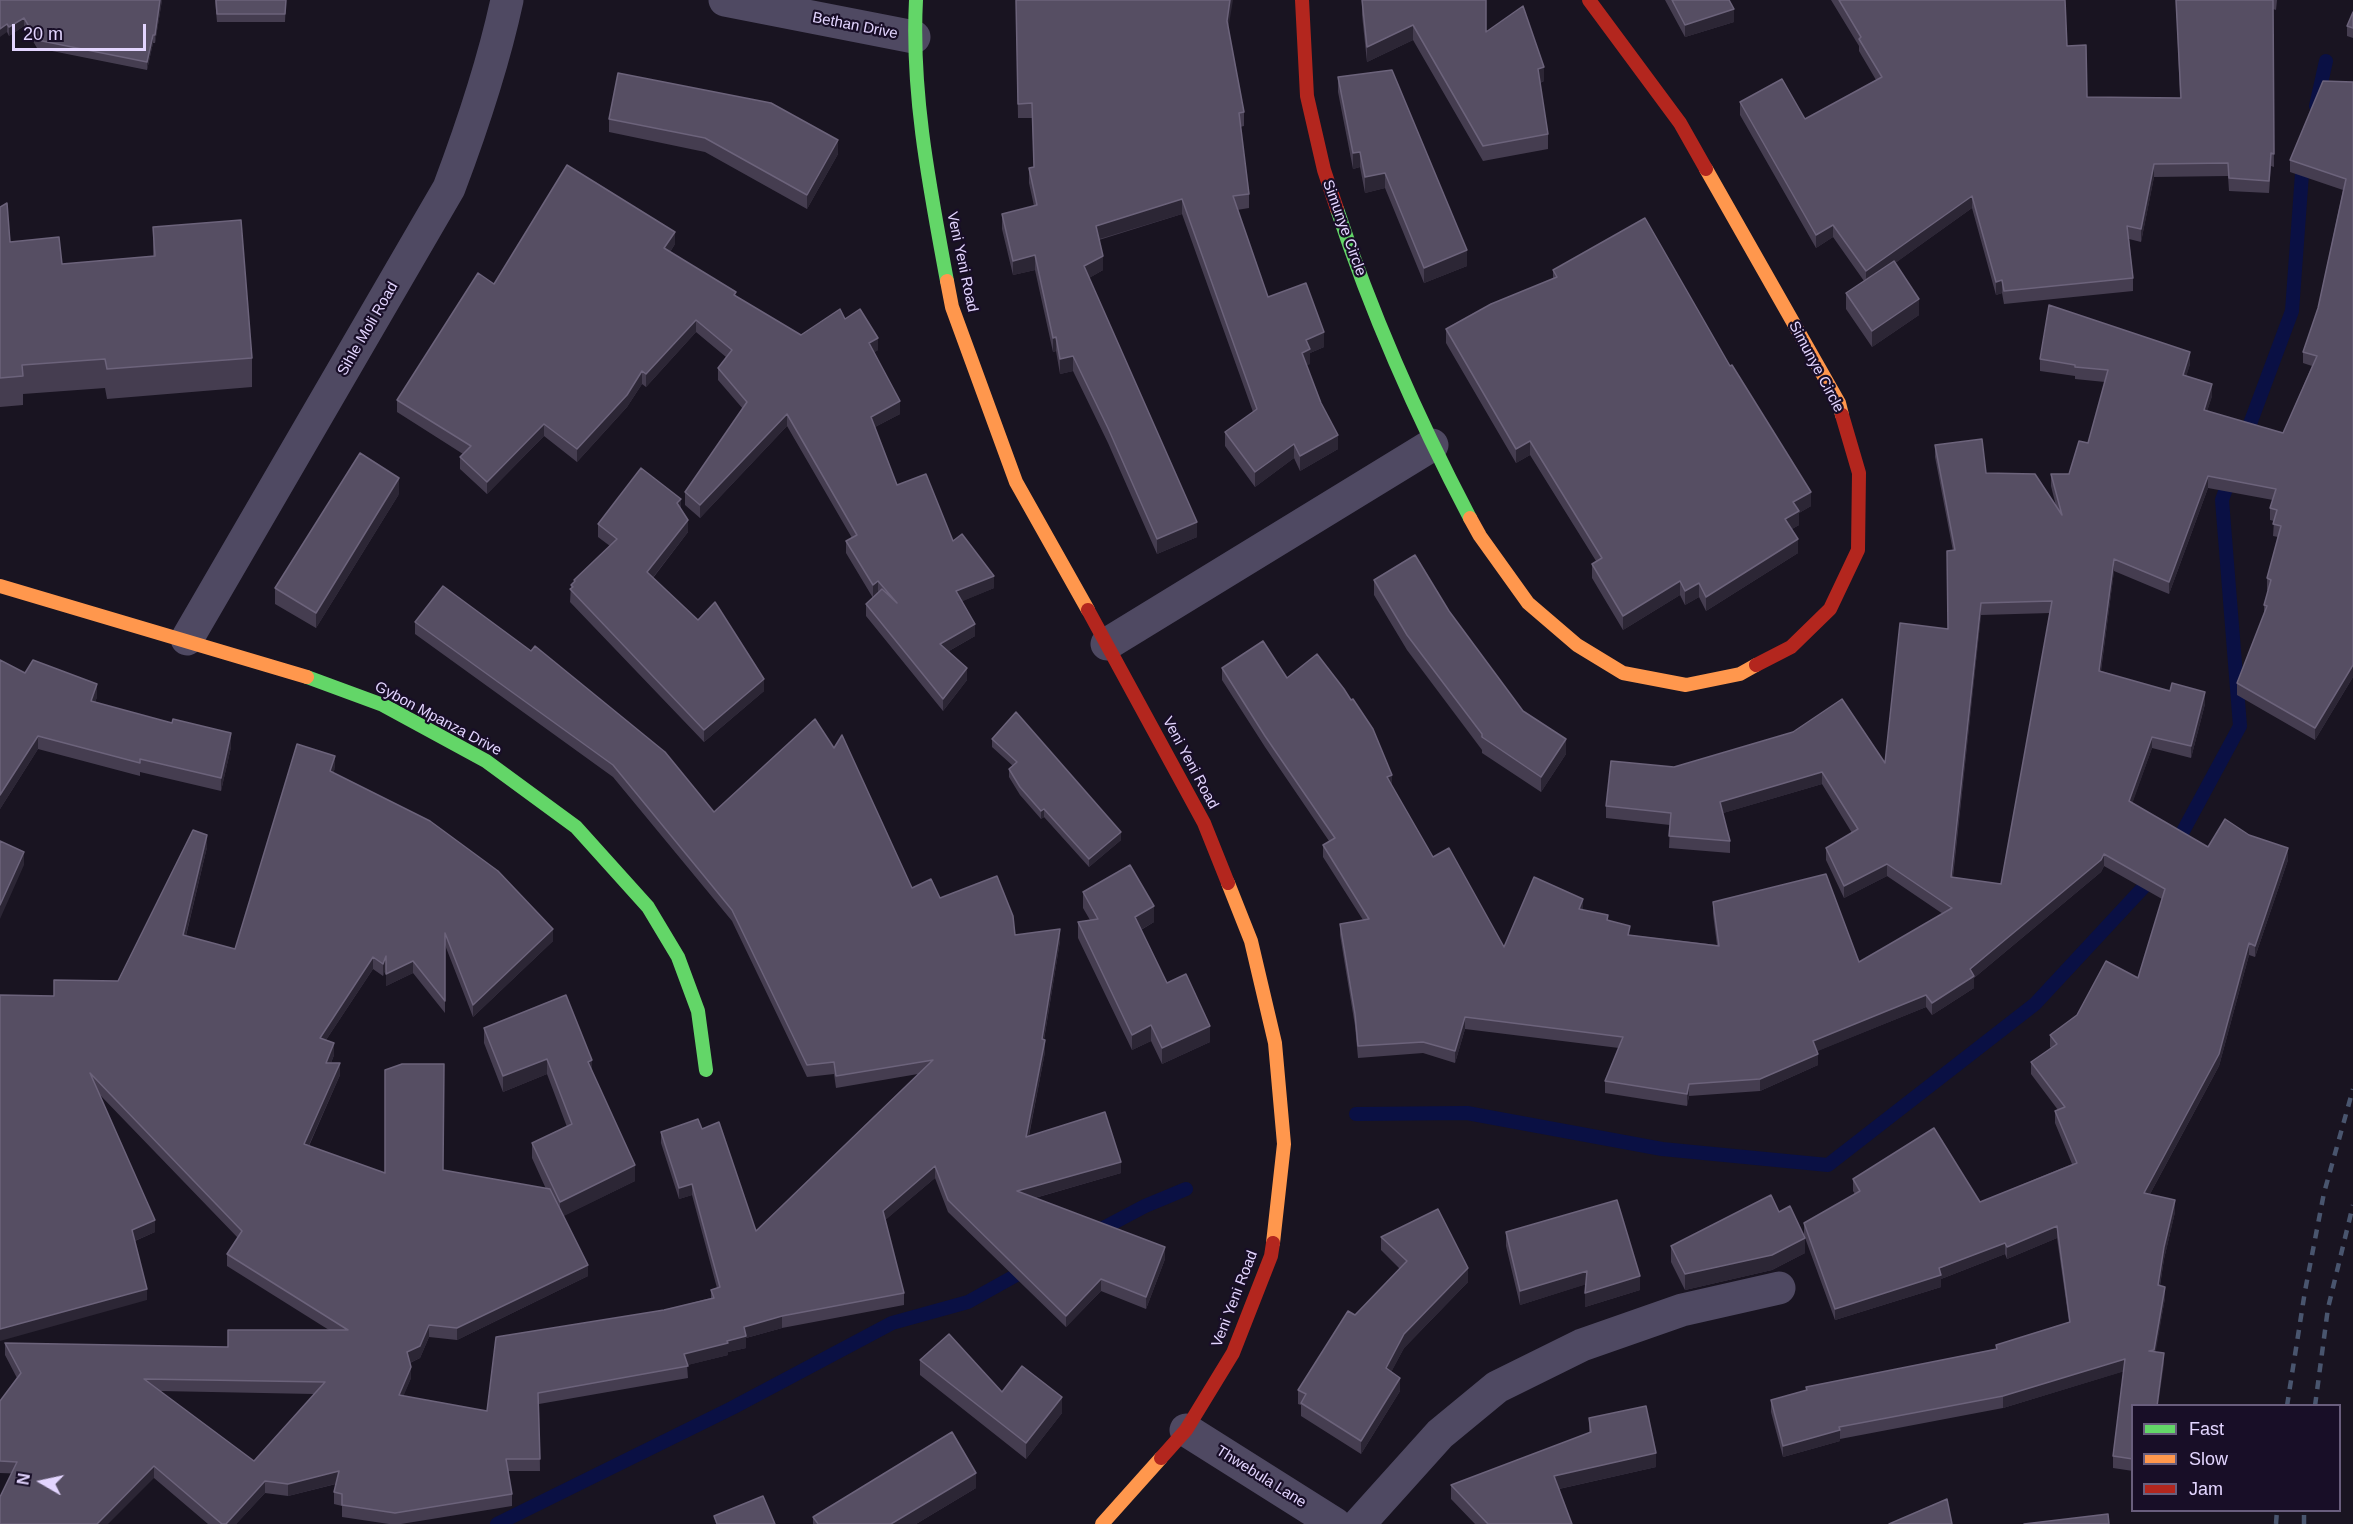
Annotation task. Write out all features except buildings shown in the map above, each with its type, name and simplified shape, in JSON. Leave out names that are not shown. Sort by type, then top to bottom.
[{"type":"street","name":"Sihle Moli Road","points":[[188,639],[449,188],[475,119],[500,34],[507,0]]},
{"type":"street","name":"Bethan Drive","points":[[725,0],[914,37]]},
{"type":"street","name":"Veni Yeni Road","points":[[916,0],[914,37],[927,171],[952,307],[1016,482],[1204,823],[1251,941],[1275,1043],[1284,1144],[1271,1256],[1233,1353],[1186,1430],[1102,1524]]},
{"type":"street","name":"Simunye Circle","points":[[1302,0],[1307,96],[1324,170],[1353,258],[1432,445],[1480,536],[1528,603],[1577,645],[1623,673],[1686,685],[1740,675],[1791,646],[1830,609],[1858,550],[1859,472],[1839,403],[1680,123],[1589,0]]},
{"type":"street","points":[[1107,644],[1432,445]]},
{"type":"street","name":"Gybon Mpanza Drive","points":[[0,586],[288,670],[383,705],[486,761],[576,827],[648,907],[678,957],[698,1011],[706,1070]]},
{"type":"street","points":[[1359,1524],[1440,1434],[1497,1387],[1582,1345],[1660,1317],[1779,1288]]},
{"type":"street","name":"Thwebula Lane","points":[[1186,1430],[1335,1524]]},
{"type":"waterway","points":[[2316,106],[2326,61]]},
{"type":"waterway","points":[[2244,440],[2292,311],[2303,160]]},
{"type":"waterway","points":[[2174,848],[2240,726],[2222,500],[2231,475]]},
{"type":"waterway","points":[[1356,1114],[1467,1113],[1662,1149],[1828,1165],[2035,1004],[2154,876]]},
{"type":"waterway","points":[[1094,1233],[1145,1206],[1186,1189]]},
{"type":"waterway","points":[[497,1524],[732,1408],[892,1323],[968,1302],[1029,1268]]},
{"type":"railway","points":[[2287,1404],[2305,1291],[2324,1193],[2353,1089]]},
{"type":"railway","points":[[2315,1404],[2328,1308],[2353,1205]]},
{"type":"railway","points":[[2276,1524],[2277,1512]]},
{"type":"railway","points":[[2304,1512],[2304,1524]]},
{"type":"traffic: fast","points":[[916,0],[916,71],[919,106],[928,176],[947,281]]},
{"type":"traffic: fast","points":[[1337,209],[1365,288],[1397,366],[1470,518]]},
{"type":"traffic: fast","points":[[307,677],[383,705],[486,761],[576,827],[648,907],[678,957],[698,1011],[706,1070]]},
{"type":"traffic: slow","points":[[1706,169],[1839,403],[1842,415]]},
{"type":"traffic: slow","points":[[947,281],[952,307],[1016,482],[1088,610]]},
{"type":"traffic: slow","points":[[1470,518],[1480,536],[1528,603],[1577,645],[1623,673],[1686,685],[1740,674],[1756,665]]},
{"type":"traffic: slow","points":[[0,586],[307,677]]},
{"type":"traffic: slow","points":[[1228,883],[1251,941],[1275,1043],[1284,1144],[1273,1243]]},
{"type":"traffic: slow","points":[[1102,1524],[1161,1458]]},
{"type":"traffic: jam","points":[[1302,0],[1307,96],[1324,170],[1337,209]]},
{"type":"traffic: jam","points":[[1589,0],[1680,123],[1706,169]]},
{"type":"traffic: jam","points":[[1756,665],[1791,647],[1830,609],[1858,550],[1859,473],[1842,415]]},
{"type":"traffic: jam","points":[[1088,610],[1204,823],[1228,883]]},
{"type":"traffic: jam","points":[[1161,1458],[1186,1430],[1233,1353],[1271,1256],[1273,1243]]}]
